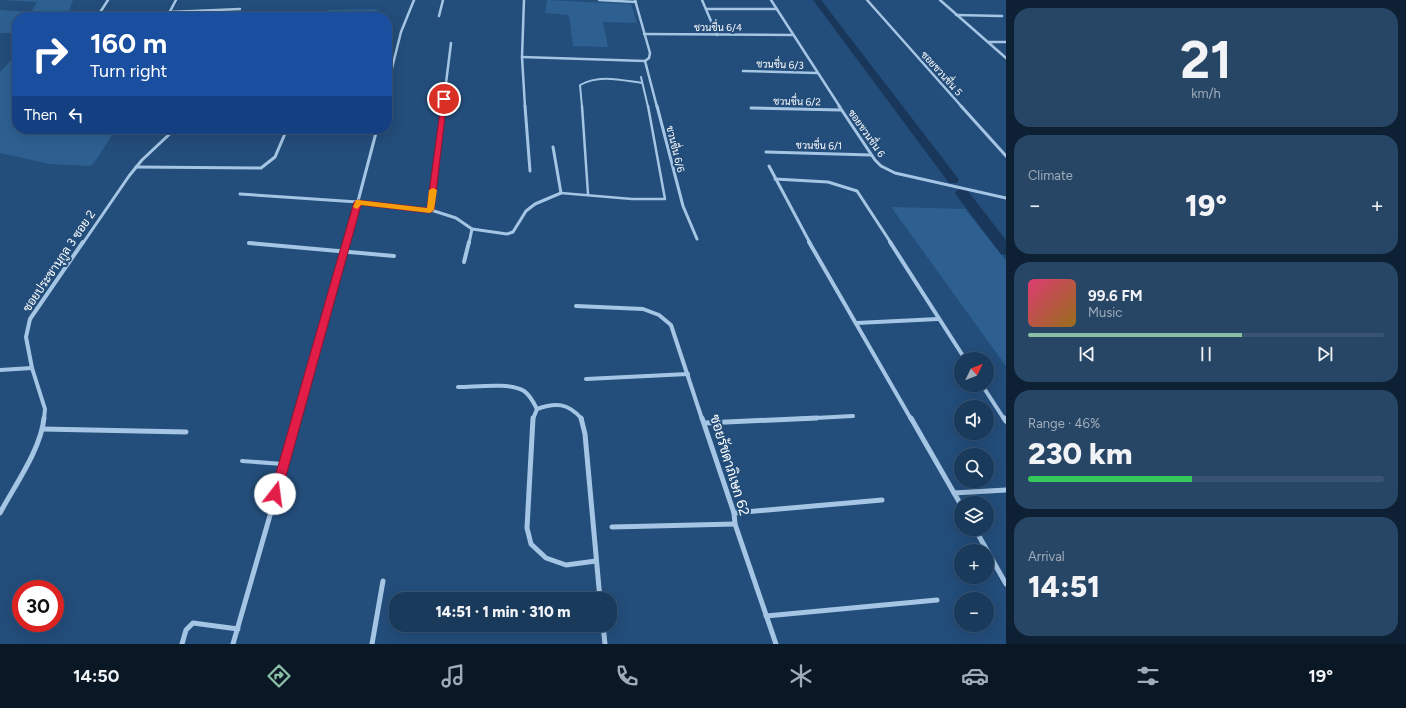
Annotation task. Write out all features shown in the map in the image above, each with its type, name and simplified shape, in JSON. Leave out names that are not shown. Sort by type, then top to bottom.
[{"type":"street","points":[[100,12],[108,0]]},
{"type":"street","points":[[169,12],[176,0]]},
{"type":"street","points":[[392,68],[401,32],[414,0]]},
{"type":"street","points":[[439,16],[439,11],[443,0]]},
{"type":"street","points":[[524,0],[522,57],[530,171]]},
{"type":"street","points":[[522,57],[645,61],[651,56],[635,1],[599,0]]},
{"type":"street","points":[[702,0],[717,35]]},
{"type":"street","name":"ซอยชวนชื่น 6","points":[[771,0],[841,110],[871,155],[881,166],[895,172],[1006,198]]},
{"type":"street","name":"ซอยชวนชื่น 5","points":[[866,0],[1006,156]]},
{"type":"street","points":[[940,0],[1006,58]]},
{"type":"street","points":[[169,12],[240,9]]},
{"type":"street","points":[[706,9],[777,10]]},
{"type":"street","points":[[956,15],[1002,16]]},
{"type":"street","name":"ชวนชื่น 6/4","points":[[644,34],[792,35]]},
{"type":"street","points":[[988,42],[1006,42]]},
{"type":"street","points":[[430,210],[451,43]]},
{"type":"street","name":"ชวนชื่น 6/6","points":[[645,61],[683,206],[697,239]]},
{"type":"street","name":"ชวนชื่น 6/3","points":[[743,71],[817,73]]},
{"type":"street","name":"ชวนชื่น 6/2","points":[[751,108],[841,110]]},
{"type":"street","name":"ซอยประชานุกูล 3 ซอย 2","points":[[0,513],[43,429],[45,409],[32,368],[26,337],[30,319],[136,167],[170,134]]},
{"type":"street","points":[[136,167],[261,168],[270,164],[276,158],[284,134]]},
{"type":"street","points":[[233,644],[345,252],[376,134]]},
{"type":"street","points":[[240,194],[358,202],[430,210],[456,218],[472,229],[496,234],[507,234],[513,232],[526,211],[546,198],[561,192],[553,147]]},
{"type":"street","name":"ชวนชื่น 6/1","points":[[766,152],[871,155]]},
{"type":"street","points":[[770,166],[775,179],[807,238],[956,496]]},
{"type":"street","points":[[775,179],[837,184],[849,186],[857,192],[960,352]]},
{"type":"street","points":[[464,262],[472,229]]},
{"type":"street","points":[[249,243],[394,256]]},
{"type":"street","name":"ซอยรัชดาภิเษก 62","points":[[576,306],[643,309],[659,316],[671,325],[705,423],[734,513],[735,524],[776,644]]},
{"type":"street","points":[[857,323],[938,319]]},
{"type":"street","points":[[0,370],[32,368]]},
{"type":"street","points":[[586,379],[688,374]]},
{"type":"street","points":[[458,387],[510,388],[521,390],[530,397],[537,409]]},
{"type":"street","points":[[987,392],[1006,421]]},
{"type":"street","points":[[596,561],[566,565],[546,558],[531,544],[527,528],[533,415],[537,409],[551,404],[573,409],[582,419],[586,434],[599,592]]},
{"type":"street","points":[[705,423],[853,416]]},
{"type":"street","points":[[43,429],[186,432]]},
{"type":"street","points":[[954,493],[1006,490]]},
{"type":"street","points":[[734,513],[882,500]]},
{"type":"street","points":[[612,527],[735,524]]},
{"type":"street","points":[[979,536],[1006,584]]},
{"type":"street","points":[[372,644],[383,581]]},
{"type":"street","points":[[766,616],[937,600]]},
{"type":"street","points":[[182,644],[186,630],[193,623],[238,629]]},
{"type":"street","points":[[604,632],[605,644]]},
{"type":"lane","points":[[561,192],[632,199],[665,199],[654,133],[641,77]]},
{"type":"lane","points":[[588,194],[580,85],[595,78],[642,83]]},
{"type":"lane","points":[[242,461],[284,464]]},
{"type":"shaded area","points":[[0,0],[73,0],[69,12],[31,12],[37,2]]},
{"type":"shaded area","points":[[547,0],[631,4],[637,23],[603,22],[608,47],[573,46],[569,15],[545,13]]},
{"type":"shaded area","points":[[377,9],[376,12],[327,12],[328,10]]},
{"type":"shaded area","points":[[0,10],[31,12],[12,12],[12,33],[0,33]]},
{"type":"shaded area","points":[[12,59],[12,134],[113,134],[91,166],[50,164],[0,153],[0,72]]},
{"type":"shaded area","points":[[891,207],[965,209],[1006,261],[1006,366]]},
{"type":"waterway","points":[[817,0],[953,180]]},
{"type":"waterway","points":[[962,193],[1006,250]]},
{"type":"slow traffic","points":[[357,207],[358,202],[430,210],[433,190]]},
{"type":"route","points":[[275,494],[358,202],[430,210],[444,99]]}]
